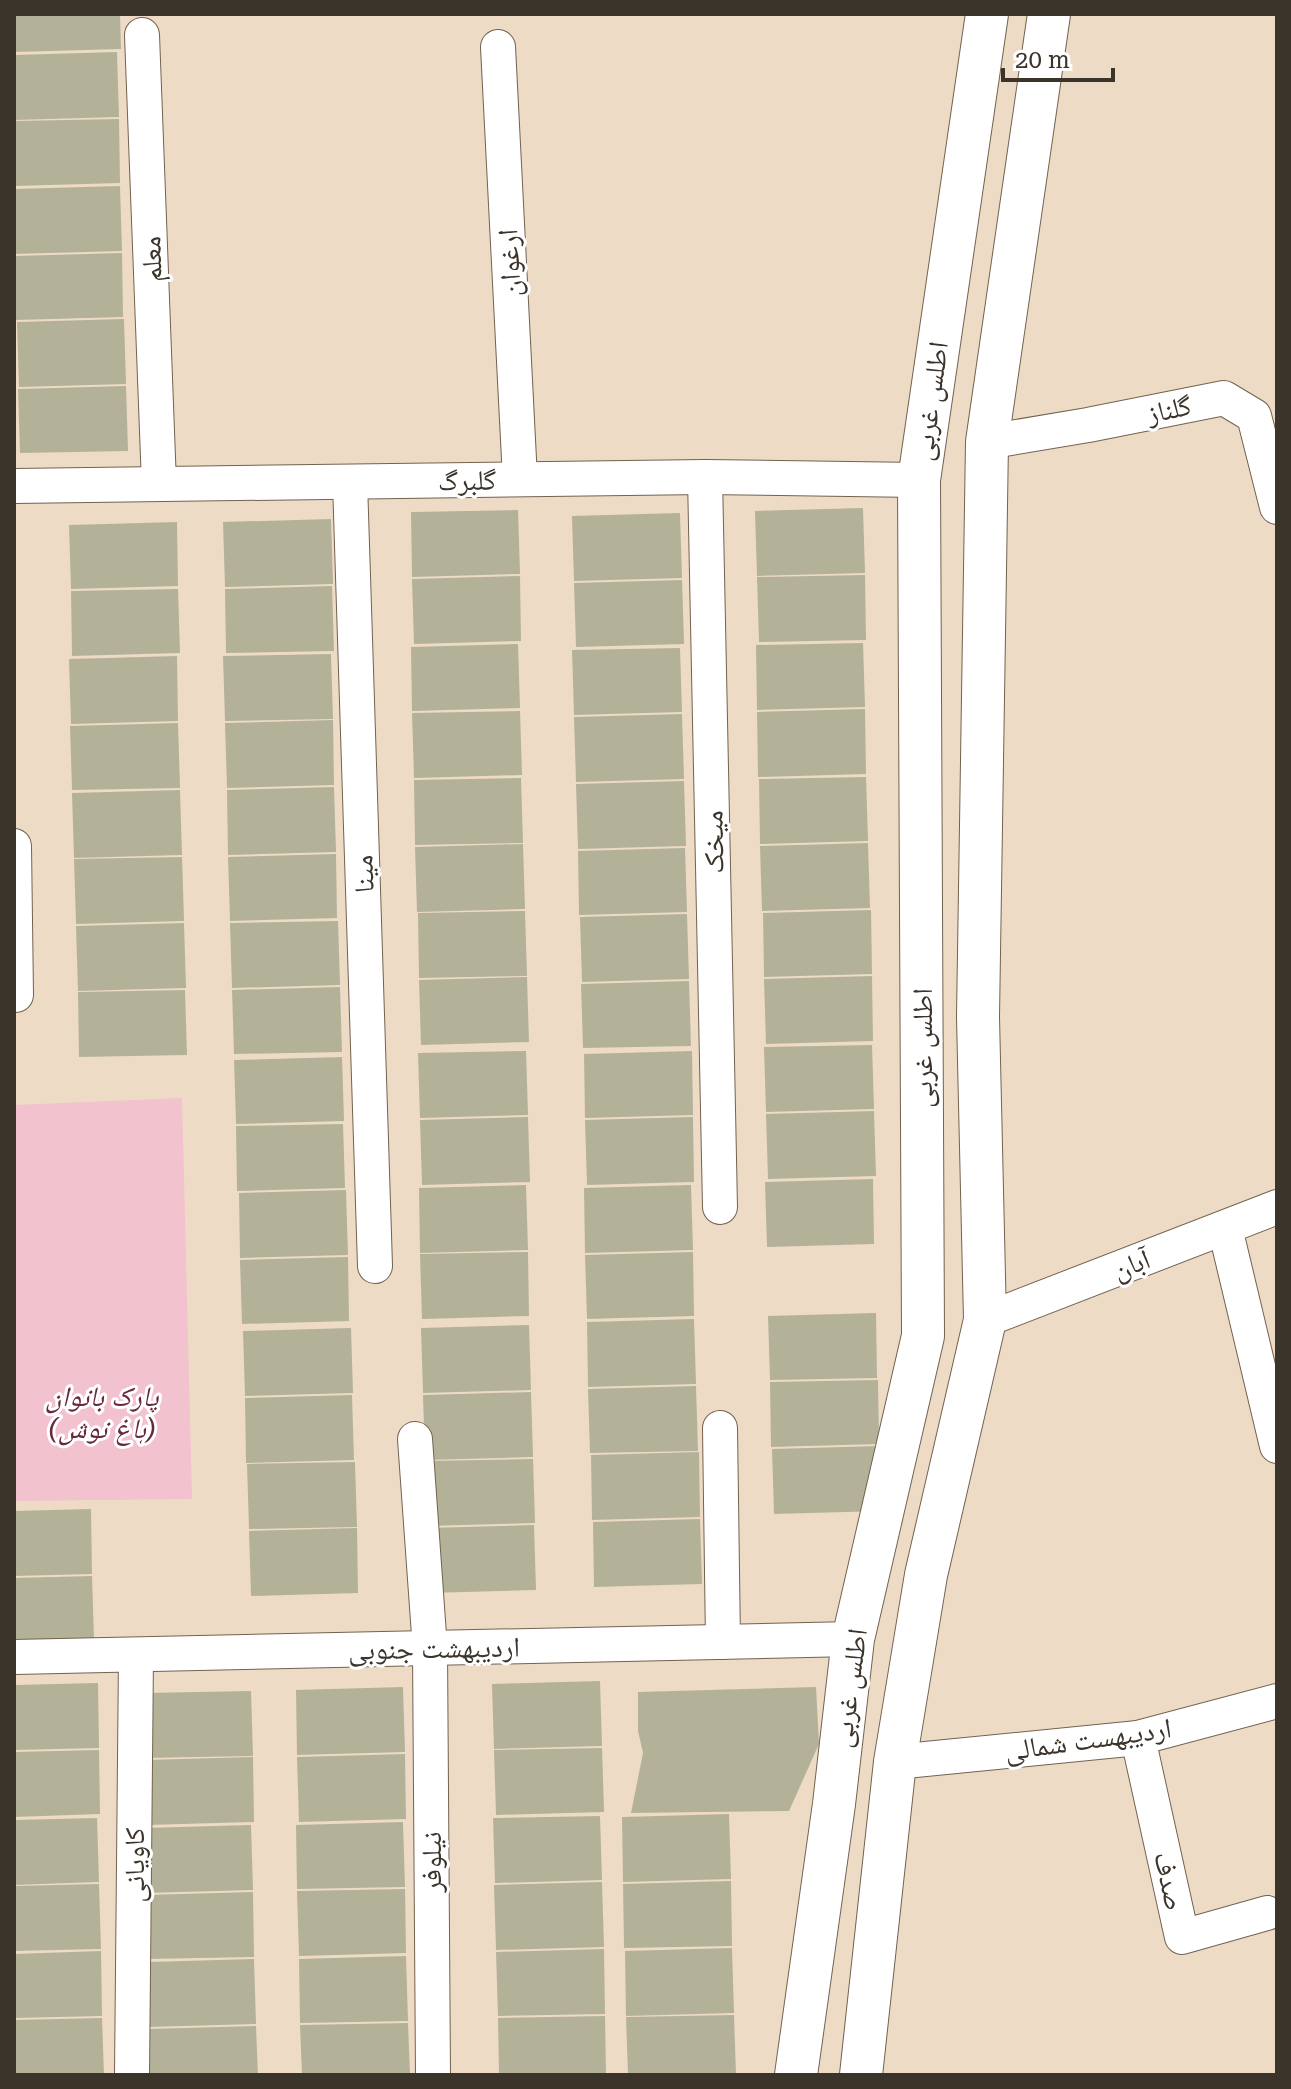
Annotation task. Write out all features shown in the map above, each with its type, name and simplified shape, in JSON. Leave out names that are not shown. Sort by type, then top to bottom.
[{"type":"street","name":"اطلس غربی","points":[[796,2075],[834,1804],[853,1639],[923,1336],[919,480],[987,14]]},
{"type":"street","name":"اطلس غربی","points":[[861,2075],[895,1762],[926,1575],[985,1320],[978,1017],[987,442],[1049,14]]},
{"type":"street","name":"معلم","points":[[142,35],[159,484]]},
{"type":"street","name":"ارغوان","points":[[498,47],[520,479]]},
{"type":"street","name":"گلناز","points":[[987,442],[1224,398],[1254,416],[1277,507]]},
{"type":"street","name":"گلبرگ","points":[[14,486],[705,477],[919,480]]},
{"type":"street","name":"میخک","points":[[705,477],[720,1207]]},
{"type":"street","name":"مینا","points":[[350,482],[375,1266]]},
{"type":"street","points":[[14,846],[16,995]]},
{"type":"street","name":"آبان","points":[[985,1320],[1277,1207]]},
{"type":"street","points":[[1225,1228],[1277,1446]]},
{"type":"street","points":[[720,1428],[723,1642]]},
{"type":"street","name":"نیلوفر","points":[[415,1439],[430,1649],[433,2075]]},
{"type":"street","name":"اردیبهشت جنوبی","points":[[14,1657],[853,1639]]},
{"type":"street","name":"کاویانی","points":[[132,2075],[136,1655]]},
{"type":"street","name":"اردیبهست شمالی","points":[[895,1762],[1138,1738],[1277,1701]]},
{"type":"street","name":"صدف","points":[[1138,1738],[1182,1937],[1267,1913]]},
{"type":"green space","name":"پارک بانوان (باغ نوش)","points":[[182,1098],[192,1499],[14,1501],[14,1105]]},
{"type":"building","points":[[14,14],[120,14],[121,49],[14,52]]},
{"type":"building","points":[[117,52],[119,117],[14,120],[14,55]]},
{"type":"building","points":[[119,119],[120,183],[14,186],[14,121]]},
{"type":"building","points":[[120,186],[122,251],[14,254],[14,189]]},
{"type":"building","points":[[122,253],[123,317],[16,320],[14,256]]},
{"type":"building","points":[[124,319],[126,384],[19,387],[17,322]]},
{"type":"building","points":[[126,386],[128,451],[20,453],[18,389]]},
{"type":"building","points":[[863,508],[865,573],[757,576],[755,511]]},
{"type":"building","points":[[518,510],[520,574],[412,577],[411,512]]},
{"type":"building","points":[[680,513],[682,578],[574,581],[572,516]]},
{"type":"building","points":[[331,519],[333,584],[225,587],[223,522]]},
{"type":"building","points":[[177,522],[178,586],[71,589],[69,525]]},
{"type":"building","points":[[865,575],[866,640],[759,642],[757,577]]},
{"type":"building","points":[[520,576],[521,641],[414,644],[412,579]]},
{"type":"building","points":[[682,580],[684,644],[576,647],[574,583]]},
{"type":"building","points":[[332,586],[334,651],[226,653],[225,589]]},
{"type":"building","points":[[178,589],[180,653],[72,656],[71,591]]},
{"type":"building","points":[[863,643],[865,707],[757,710],[756,645]]},
{"type":"building","points":[[518,644],[520,708],[412,711],[411,647]]},
{"type":"building","points":[[680,648],[682,712],[574,715],[572,650]]},
{"type":"building","points":[[331,654],[333,719],[225,721],[223,656]]},
{"type":"building","points":[[177,656],[178,721],[71,724],[69,659]]},
{"type":"building","points":[[865,709],[866,774],[758,777],[757,712]]},
{"type":"building","points":[[520,711],[522,775],[414,778],[412,713]]},
{"type":"building","points":[[682,714],[684,779],[576,782],[574,717]]},
{"type":"building","points":[[333,720],[334,785],[227,788],[225,723]]},
{"type":"building","points":[[178,723],[180,788],[72,790],[70,726]]},
{"type":"building","points":[[866,777],[868,841],[760,844],[759,779]]},
{"type":"building","points":[[521,778],[523,843],[415,845],[414,780]]},
{"type":"building","points":[[684,781],[686,846],[578,849],[576,784]]},
{"type":"building","points":[[334,787],[336,852],[228,855],[227,790]]},
{"type":"building","points":[[180,790],[182,855],[74,858],[72,793]]},
{"type":"building","points":[[868,843],[870,908],[762,911],[760,846]]},
{"type":"building","points":[[523,844],[525,909],[417,912],[415,847]]},
{"type":"building","points":[[685,848],[687,912],[579,915],[578,851]]},
{"type":"building","points":[[336,854],[337,918],[230,921],[228,857]]},
{"type":"building","points":[[182,857],[184,921],[76,924],[74,859]]},
{"type":"building","points":[[871,910],[872,974],[764,977],[763,913]]},
{"type":"building","points":[[525,911],[527,976],[419,978],[418,913]]},
{"type":"building","points":[[687,914],[689,979],[582,982],[580,917]]},
{"type":"building","points":[[338,921],[340,985],[232,988],[230,923]]},
{"type":"building","points":[[184,923],[186,988],[78,991],[76,926]]},
{"type":"building","points":[[872,976],[873,1041],[766,1044],[764,979]]},
{"type":"building","points":[[527,977],[529,1042],[421,1045],[419,980]]},
{"type":"building","points":[[689,981],[691,1046],[583,1048],[581,984]]},
{"type":"building","points":[[340,987],[342,1052],[234,1054],[232,990]]},
{"type":"building","points":[[185,990],[187,1055],[79,1057],[78,992]]},
{"type":"building","points":[[872,1045],[874,1109],[766,1112],[764,1047]]},
{"type":"building","points":[[526,1051],[528,1115],[420,1118],[418,1053]]},
{"type":"building","points":[[692,1051],[693,1115],[585,1118],[584,1054]]},
{"type":"building","points":[[342,1057],[344,1121],[236,1124],[234,1060]]},
{"type":"building","points":[[874,1111],[876,1176],[768,1179],[766,1114]]},
{"type":"building","points":[[528,1117],[530,1182],[422,1185],[420,1120]]},
{"type":"building","points":[[693,1117],[694,1182],[587,1185],[585,1120]]},
{"type":"building","points":[[343,1124],[345,1188],[237,1191],[236,1126]]},
{"type":"building","points":[[873,1179],[874,1244],[767,1247],[765,1182]]},
{"type":"building","points":[[526,1185],[528,1250],[420,1253],[419,1188]]},
{"type":"building","points":[[691,1185],[693,1250],[585,1253],[584,1188]]},
{"type":"building","points":[[346,1190],[348,1255],[240,1258],[239,1193]]},
{"type":"building","points":[[528,1252],[529,1316],[422,1319],[420,1254]]},
{"type":"building","points":[[693,1252],[694,1316],[587,1319],[585,1255]]},
{"type":"building","points":[[348,1257],[349,1321],[242,1324],[240,1260]]},
{"type":"building","points":[[876,1313],[877,1378],[770,1380],[768,1316]]},
{"type":"building","points":[[694,1319],[696,1384],[588,1387],[587,1322]]},
{"type":"building","points":[[529,1325],[531,1390],[423,1393],[421,1328]]},
{"type":"building","points":[[351,1328],[353,1393],[245,1396],[243,1331]]},
{"type":"building","points":[[878,1380],[879,1444],[771,1447],[770,1382]]},
{"type":"building","points":[[696,1386],[698,1451],[590,1453],[588,1389]]},
{"type":"building","points":[[531,1392],[533,1457],[425,1460],[423,1395]]},
{"type":"building","points":[[352,1395],[354,1460],[246,1463],[245,1398]]},
{"type":"building","points":[[880,1446],[882,1511],[774,1514],[772,1449]]},
{"type":"building","points":[[699,1452],[700,1517],[592,1520],[591,1455]]},
{"type":"building","points":[[533,1459],[535,1523],[427,1526],[425,1461]]},
{"type":"building","points":[[355,1462],[357,1527],[249,1529],[247,1464]]},
{"type":"building","points":[[91,1509],[92,1574],[14,1576],[14,1511]]},
{"type":"building","points":[[700,1519],[702,1584],[594,1587],[593,1522]]},
{"type":"building","points":[[534,1525],[536,1590],[428,1593],[427,1528]]},
{"type":"building","points":[[357,1528],[358,1593],[251,1596],[249,1531]]},
{"type":"building","points":[[92,1576],[94,1640],[14,1643],[14,1578]]},
{"type":"building","points":[[600,1681],[602,1746],[494,1749],[492,1684]]},
{"type":"building","points":[[98,1683],[99,1748],[14,1750],[14,1685]]},
{"type":"building","points":[[403,1687],[405,1752],[297,1755],[296,1690]]},
{"type":"building","points":[[816,1687],[819,1744],[789,1811],[631,1813],[643,1753],[638,1731],[638,1692]]},
{"type":"building","points":[[251,1691],[253,1756],[145,1758],[144,1693]]},
{"type":"building","points":[[602,1748],[604,1812],[496,1815],[494,1750]]},
{"type":"building","points":[[99,1750],[100,1814],[14,1817],[14,1752]]},
{"type":"building","points":[[405,1754],[406,1819],[299,1822],[297,1757]]},
{"type":"building","points":[[253,1757],[254,1822],[147,1825],[145,1760]]},
{"type":"building","points":[[729,1814],[731,1879],[623,1882],[622,1817]]},
{"type":"building","points":[[600,1816],[602,1880],[495,1883],[493,1818]]},
{"type":"building","points":[[97,1818],[99,1882],[14,1885],[14,1820]]},
{"type":"building","points":[[403,1822],[405,1887],[297,1889],[296,1825]]},
{"type":"building","points":[[251,1825],[253,1890],[145,1893],[144,1828]]},
{"type":"building","points":[[731,1881],[732,1946],[624,1948],[623,1884]]},
{"type":"building","points":[[602,1882],[604,1947],[496,1950],[494,1885]]},
{"type":"building","points":[[99,1884],[101,1949],[14,1951],[14,1886]]},
{"type":"building","points":[[405,1889],[406,1953],[299,1956],[297,1891]]},
{"type":"building","points":[[253,1892],[254,1957],[147,1959],[145,1895]]},
{"type":"building","points":[[732,1948],[734,2013],[626,2016],[625,1951]]},
{"type":"building","points":[[604,1949],[605,2014],[498,2016],[496,1952]]},
{"type":"building","points":[[101,1951],[102,2016],[14,2018],[14,1954]]},
{"type":"building","points":[[406,1956],[408,2021],[300,2023],[299,1959]]},
{"type":"building","points":[[254,1959],[256,2024],[148,2027],[147,1962]]},
{"type":"building","points":[[734,2015],[736,2075],[628,2075],[626,2017]]},
{"type":"building","points":[[605,2016],[606,2075],[499,2075],[498,2018]]},
{"type":"building","points":[[102,2018],[104,2075],[14,2075],[14,2020]]},
{"type":"building","points":[[408,2023],[410,2075],[302,2075],[300,2025]]},
{"type":"building","points":[[256,2026],[258,2075],[150,2075],[148,2029]]}]
